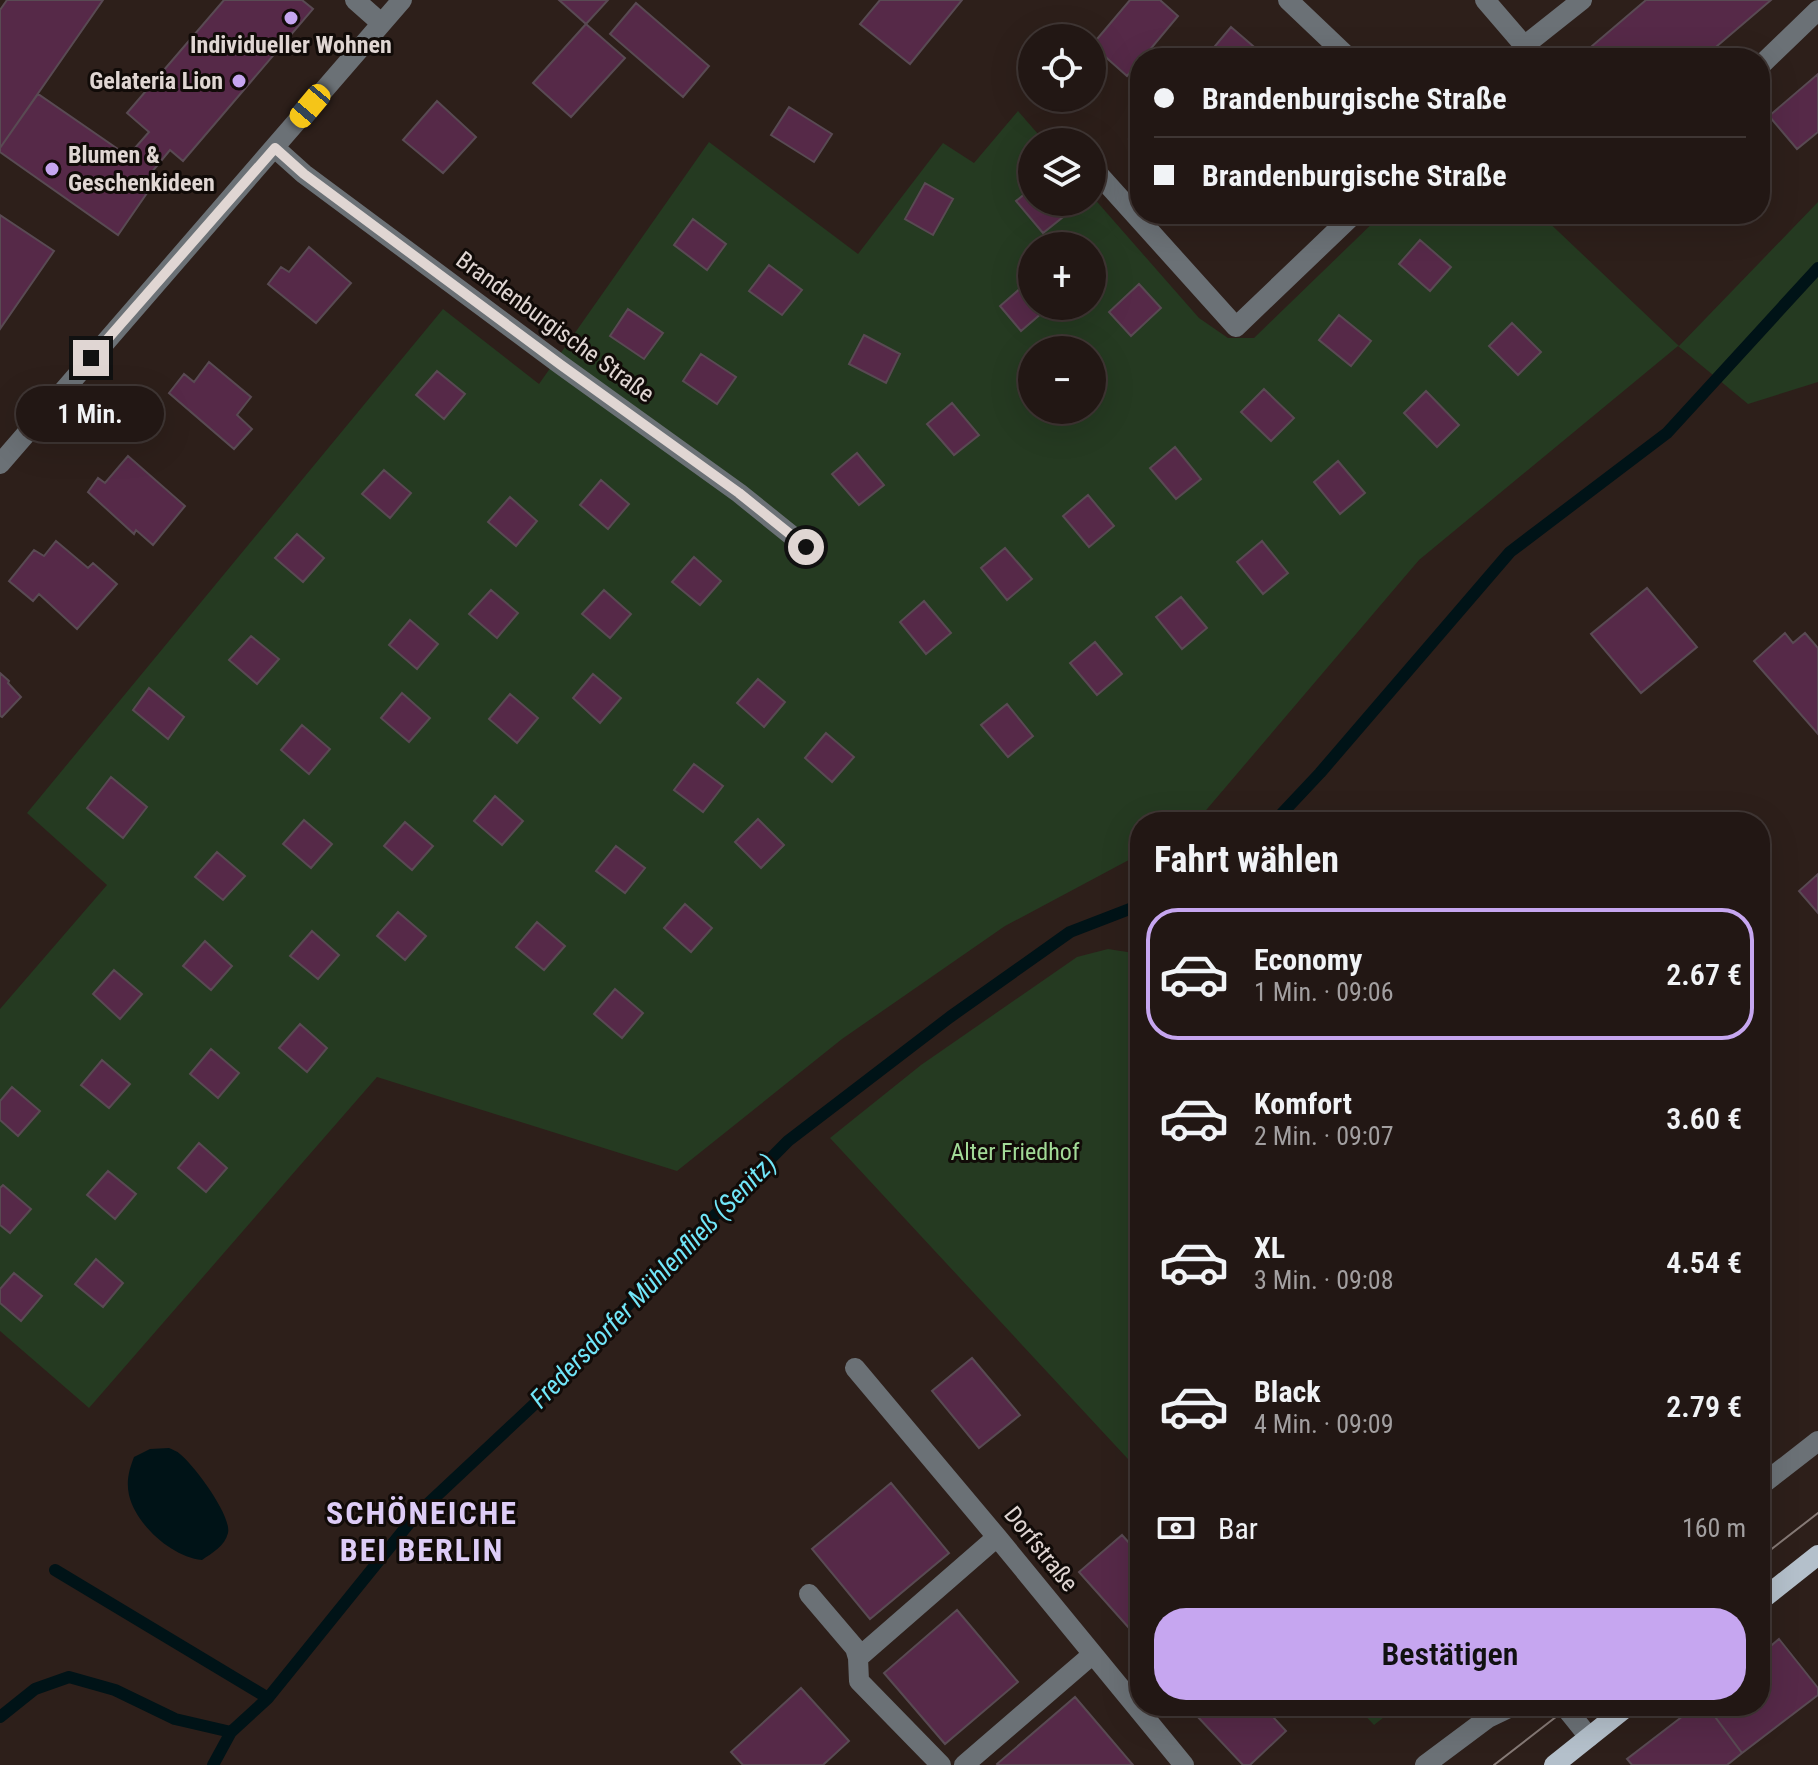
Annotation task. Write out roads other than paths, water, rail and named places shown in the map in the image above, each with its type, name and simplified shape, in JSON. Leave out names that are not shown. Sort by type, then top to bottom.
[{"type":"main road","points":[[1770,1593],[1818,1555]]},
{"type":"main road","points":[[1554,1765],[1615,1716]]},
{"type":"street","points":[[355,0],[381,23]]},
{"type":"street","points":[[0,464],[402,0]]},
{"type":"street","points":[[1288,0],[1338,48]]},
{"type":"street","points":[[1485,0],[1527,48]]},
{"type":"street","points":[[1534,48],[1582,0]]},
{"type":"street","points":[[1770,56],[1818,10]]},
{"type":"street","name":"Brandenburgische Straße","points":[[275,148],[304,174],[739,493],[806,547]]},
{"type":"street","points":[[1106,183],[1130,209]]},
{"type":"street","points":[[1143,224],[1236,327],[1344,224]]},
{"type":"street","name":"Dorfstraße","points":[[855,1368],[1130,1699]]},
{"type":"street","points":[[1770,1478],[1818,1441]]},
{"type":"street","points":[[858,1658],[997,1537]]},
{"type":"street","points":[[809,1594],[855,1648],[859,1681],[941,1765]]},
{"type":"street","points":[[964,1765],[1093,1654]]},
{"type":"street","name":"Dorfstraße","points":[[1144,1716],[1184,1765]]},
{"type":"street","points":[[1425,1765],[1492,1716]]},
{"type":"street","points":[[1572,1716],[1589,1737]]},
{"type":"waterway","name":"Fredersdorfer Mühlenfließ (Senitz)","points":[[1283,812],[1510,552],[1667,433],[1818,268]]},
{"type":"waterway","name":"Fredersdorfer Mühlenfließ (Senitz)","points":[[0,1717],[35,1689],[69,1677],[115,1690],[175,1719],[231,1732],[268,1698],[415,1516],[542,1397],[788,1141],[950,1017],[1070,932],[1130,909]]},
{"type":"waterway","points":[[55,1570],[268,1698]]},
{"type":"waterway","name":"Fredersdorfer Mühlenfließ (Senitz)","points":[[213,1765],[231,1732]]},
{"type":"tram line","points":[[1770,1550],[1818,1513]]},
{"type":"tram line","points":[[1494,1765],[1557,1716]]},
{"type":"place","name":"Individueller Wohnen","points":[[291,18]]},
{"type":"place","name":"Gelateria Lion","points":[[239,81]]},
{"type":"place","name":"Blumen & Geschenkideen","points":[[52,169]]},
{"type":"district","name":"SCHÖNEICHE BEI BERLIN","points":[[422,1532]]},
{"type":"park label","name":"Alter Friedhof","points":[[1015,1152]]}]
